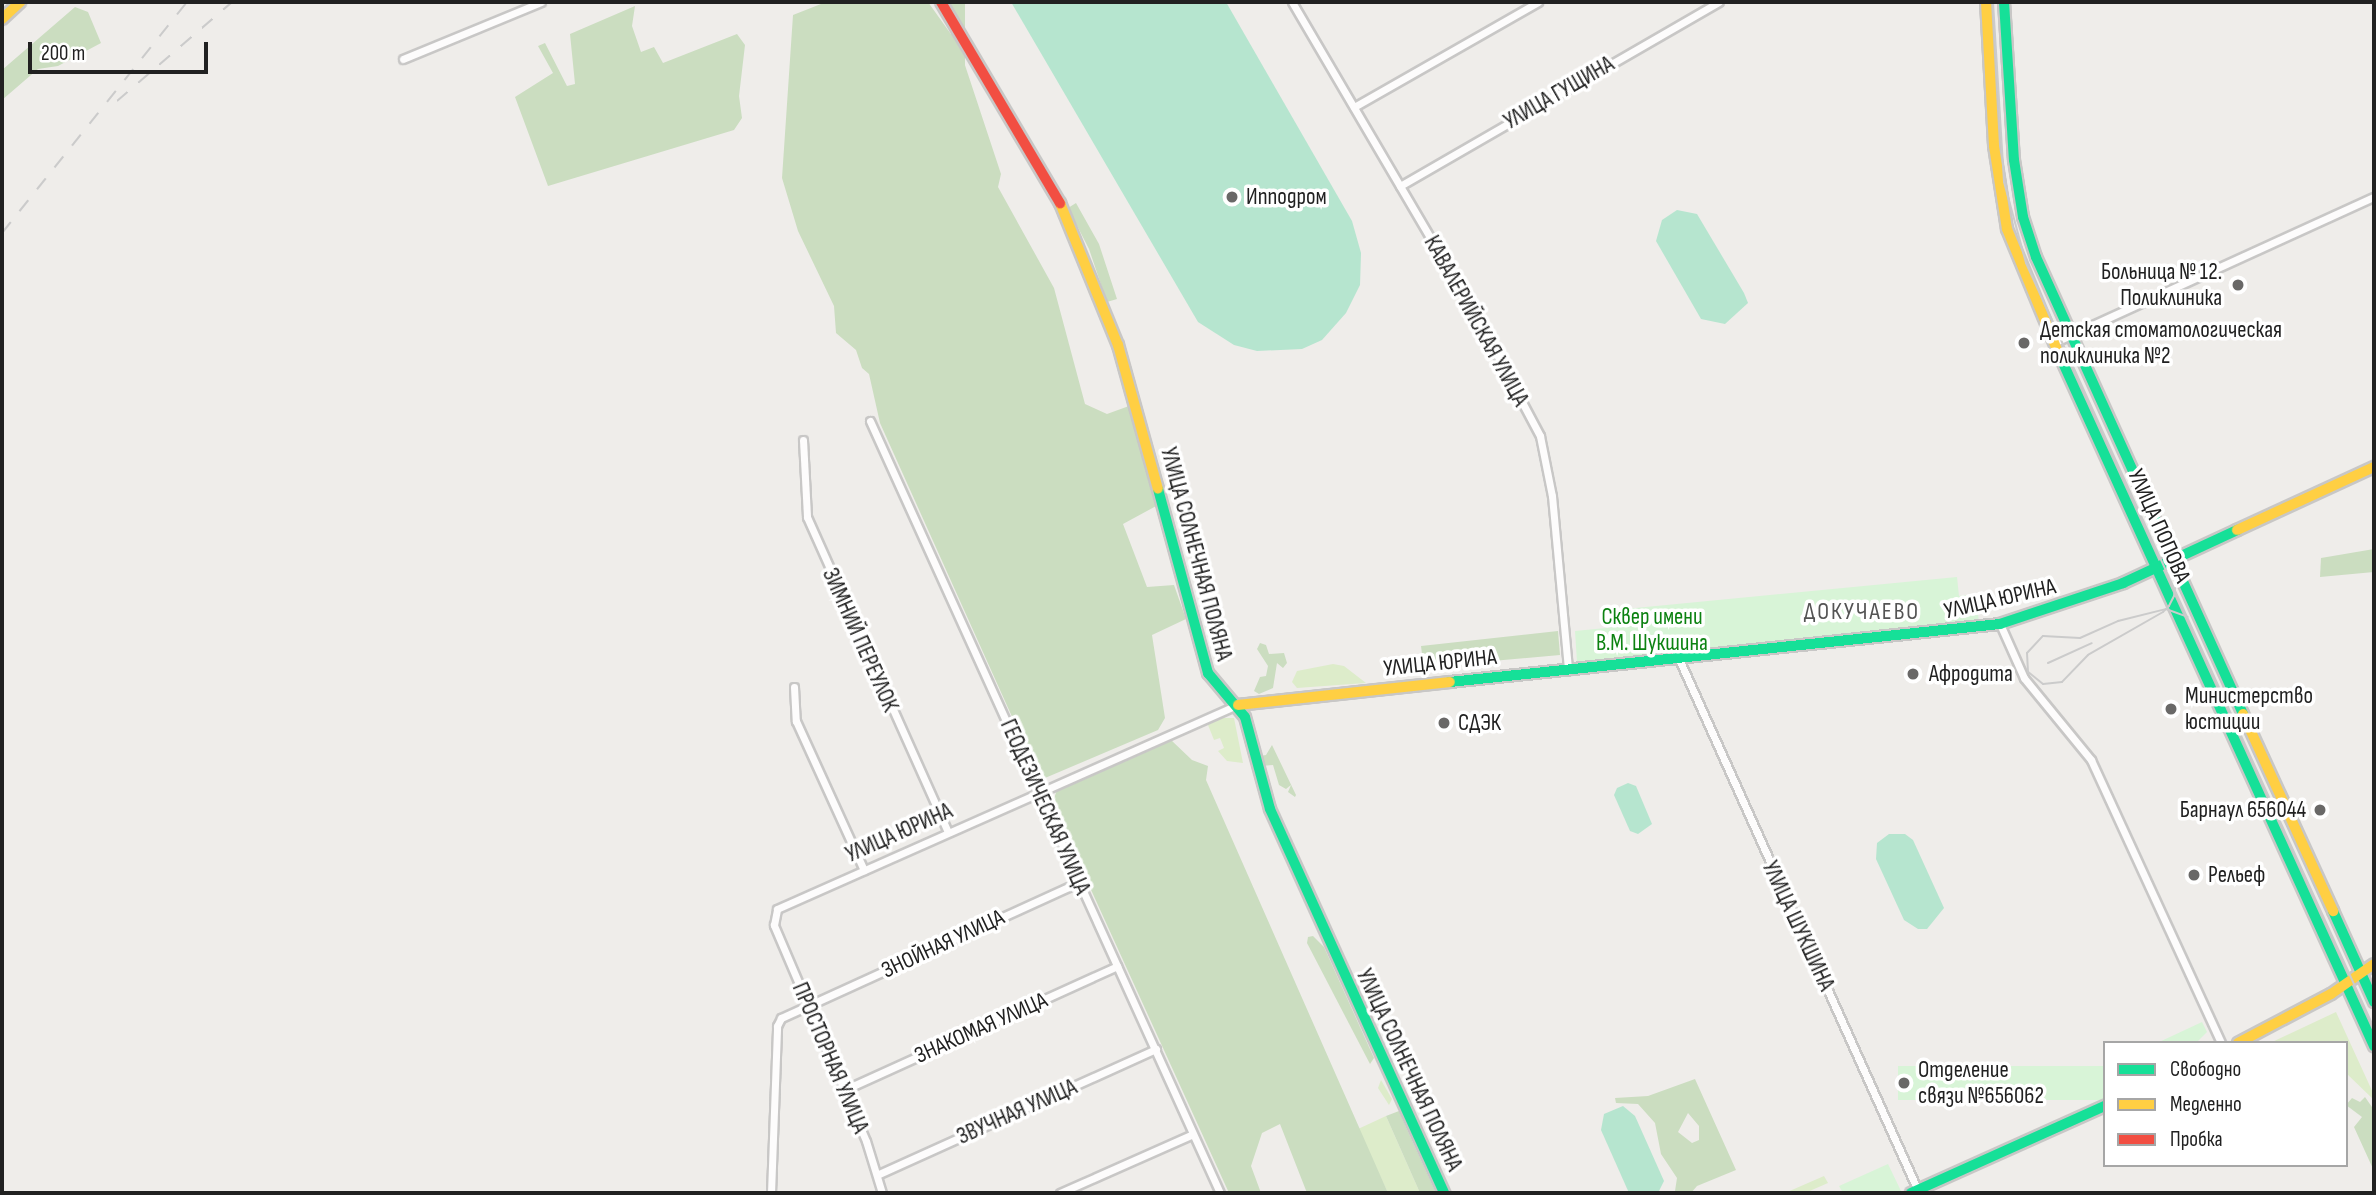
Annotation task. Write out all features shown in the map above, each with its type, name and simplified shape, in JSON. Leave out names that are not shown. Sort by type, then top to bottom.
[{"type":"street","points":[[2,19],[20,2]]},
{"type":"street","points":[[403,59],[541,2]]},
{"type":"street","name":"УЛИЦА СОЛНЕЧНАЯ ПОЛЯНА","points":[[942,2],[1049,181],[1079,242],[1118,345],[1208,673],[1238,705],[1245,717],[1256,768],[1275,820],[1444,1193]]},
{"type":"street","name":"КАВАЛЕРИЙСКАЯ УЛИЦА","points":[[1293,2],[1480,324],[1543,445],[1567,670]]},
{"type":"street","points":[[1354,107],[1538,2]]},
{"type":"street","name":"УЛИЦА ГУЩИНА","points":[[1400,186],[1719,2]]},
{"type":"street","name":"УЛИЦА ПОПОВА","points":[[1986,2],[1993,141],[2002,202],[2020,268],[2374,1046]]},
{"type":"street","name":"УЛИЦА ПОПОВА","points":[[2004,2],[2012,139],[2023,217],[2036,257],[2374,1002]]},
{"type":"street","points":[[2053,343],[2374,197]]},
{"type":"street","name":"ГЕОДЕЗИЧЕСКАЯ УЛИЦА","points":[[870,421],[1220,1193]]},
{"type":"street","name":"ЗИМНИЙ ПЕРЕУЛОК","points":[[803,440],[807,517],[948,832]]},
{"type":"street","points":[[2173,561],[2374,467]]},
{"type":"street","name":"УЛИЦА ЮРИНА","points":[[774,925],[773,916],[782,905],[1238,705],[2000,624],[2093,595],[2173,561]]},
{"type":"street","points":[[2000,624],[2024,678],[2091,760],[2220,1041]]},
{"type":"street","name":"УЛИЦА ШУКШИНА","points":[[1679,659],[1916,1192]]},
{"type":"street","points":[[794,687],[796,722],[864,870]]},
{"type":"street","points":[[2227,725],[2244,716]]},
{"type":"street","name":"ЗНОЙНАЯ УЛИЦА","points":[[771,1193],[777,1026],[788,1013],[1079,882]]},
{"type":"street","name":"ПРОСТОРНАЯ УЛИЦА","points":[[774,925],[879,1174],[882,1193]]},
{"type":"street","points":[[2242,1041],[2374,964]]},
{"type":"street","name":"ЗНАКОМАЯ УЛИЦА","points":[[844,1090],[1117,966]]},
{"type":"street","name":"ЗВУЧНАЯ УЛИЦА","points":[[879,1174],[1156,1049]]},
{"type":"street","points":[[1916,1192],[2103,1107]]},
{"type":"street","points":[[1060,1193],[1193,1134]]},
{"type":"green space","points":[[826,2],[928,2],[958,44],[1001,174],[998,187],[1054,288],[1085,404],[1107,414],[1129,406],[1137,426],[1158,505],[1123,524],[1147,587],[1174,585],[1186,619],[1152,635],[1165,718],[1158,730],[1045,778],[1036,770],[880,423],[869,374],[862,368],[856,350],[836,333],[834,306],[798,231],[782,178],[793,15]]},
{"type":"green space","points":[[951,2],[965,2],[965,92],[951,92]]},
{"type":"green space","name":"Ипподром","points":[[1011,2],[1226,2],[1352,221],[1361,253],[1360,285],[1346,313],[1322,340],[1302,349],[1257,351],[1234,345],[1198,322]]},
{"type":"green space","points":[[635,6],[632,26],[641,52],[654,47],[663,63],[737,34],[745,45],[739,96],[742,118],[734,130],[548,186],[515,97],[553,73],[538,46],[545,43],[567,86],[575,84],[570,34]]},
{"type":"green space","points":[[75,7],[88,12],[101,43],[58,66],[38,69],[2,100],[2,70]]},
{"type":"green space","points":[[1076,203],[1099,244],[1117,299],[1107,302],[1089,249],[1068,208]]},
{"type":"green space","points":[[1677,210],[1697,214],[1744,293],[1748,303],[1725,324],[1701,319],[1656,241],[1662,220]]},
{"type":"green space","points":[[2374,549],[2374,572],[2320,577],[2321,558]]},
{"type":"green space","name":"Сквер имени В.М. Шукшина","points":[[1957,577],[1959,596],[1976,594],[1979,623],[1577,662],[1575,631],[1626,626],[1625,609]]},
{"type":"green space","points":[[1558,631],[1560,655],[1436,666],[1434,654],[1422,654],[1421,646]]},
{"type":"green space","points":[[1260,643],[1266,645],[1269,654],[1284,653],[1287,663],[1283,668],[1277,663],[1273,688],[1259,694],[1254,691],[1260,677],[1266,676],[1268,666],[1257,649]]},
{"type":"green space","points":[[1333,664],[1344,666],[1366,683],[1297,688],[1292,682],[1297,671]]},
{"type":"green space","points":[[1218,718],[1234,718],[1243,763],[1227,761],[1218,751],[1224,748],[1220,738],[1214,740],[1208,725]]},
{"type":"green space","points":[[1171,740],[1192,760],[1208,766],[1206,780],[1388,1193],[1307,1193],[1280,1124],[1262,1133],[1251,1166],[1261,1193],[1229,1193],[1052,804],[1057,790]]},
{"type":"green space","points":[[1272,745],[1296,795],[1295,797],[1288,792],[1291,785],[1286,789],[1279,785],[1273,765],[1262,766],[1260,756],[1266,755]]},
{"type":"green space","points":[[1628,783],[1636,786],[1652,824],[1638,834],[1630,831],[1614,795],[1617,788]]},
{"type":"green space","points":[[1889,834],[1905,834],[1913,840],[1944,908],[1927,929],[1918,929],[1904,920],[1876,859],[1877,843]]},
{"type":"green space","points":[[1313,936],[1324,947],[1374,1058],[1370,1064],[1307,943],[1308,937]]},
{"type":"green space","points":[[2336,1012],[2374,1100],[2348,1075],[2348,1041],[2274,1041]]},
{"type":"green space","points":[[2202,1022],[2207,1032],[2198,1041],[2161,1041]]},
{"type":"green space","points":[[1898,1066],[2103,1066],[2103,1100],[1898,1100]]},
{"type":"green space","points":[[1695,1079],[1736,1170],[1697,1186],[1691,1193],[1662,1193],[1675,1191],[1677,1178],[1661,1154],[1655,1123],[1638,1104],[1616,1103],[1615,1098],[1648,1096]],"holes":[[[1688,1113],[1699,1126],[1699,1140],[1692,1143],[1678,1132]]]},
{"type":"green space","points":[[1381,1080],[1392,1099],[1389,1105],[1378,1088]]},
{"type":"green space","points":[[2365,1097],[2374,1110],[2374,1171],[2354,1127],[2362,1117],[2348,1106],[2352,1098],[2360,1102]]},
{"type":"green space","points":[[1623,1106],[1635,1116],[1664,1181],[1658,1193],[1629,1193],[1601,1130],[1604,1114]]},
{"type":"green space","points":[[1399,1111],[1436,1193],[1420,1193],[1386,1116]]},
{"type":"green space","points":[[1386,1116],[1420,1193],[1388,1193],[1358,1129]]},
{"type":"green space","points":[[1888,1164],[1901,1191],[1843,1193],[1839,1186]]},
{"type":"green space","points":[[1824,1176],[1828,1183],[1805,1193],[1785,1193]]},
{"type":"tram line","points":[[1993,2],[2004,182],[2026,263],[2374,1028]]},
{"type":"tram line","points":[[2175,588],[2174,596],[2169,606],[2163,612],[2088,655],[2062,682],[2043,684],[2028,672],[2027,653],[2043,636],[2080,638],[2118,621],[2166,609],[2188,617]]},
{"type":"tram line","points":[[2048,663],[2092,643]]},
{"type":"railway","points":[[2,233],[187,2]]},
{"type":"railway","points":[[117,101],[232,2]]},
{"type":"traffic: fast","points":[[2004,2],[2014,160],[2023,217],[2036,257],[2243,714]]},
{"type":"traffic: fast","points":[[2058,352],[2374,1046]]},
{"type":"traffic: fast","points":[[1158,489],[1208,673],[1245,717],[1270,809],[1444,1193]]},
{"type":"traffic: fast","points":[[1450,682],[2000,624],[2123,583],[2237,530]]},
{"type":"traffic: fast","points":[[2333,911],[2374,1002]]},
{"type":"traffic: fast","points":[[1911,1193],[2103,1107]]},
{"type":"traffic: slow","points":[[2,19],[20,2]]},
{"type":"traffic: slow","points":[[1986,2],[1994,146],[2007,229],[2058,352]]},
{"type":"traffic: slow","points":[[1060,203],[1118,345],[1158,489]]},
{"type":"traffic: slow","points":[[2237,530],[2374,467]]},
{"type":"traffic: slow","points":[[1238,705],[1450,682]]},
{"type":"traffic: slow","points":[[2243,714],[2333,911]]},
{"type":"traffic: slow","points":[[2242,1041],[2331,994],[2374,964]]},
{"type":"traffic: jam","points":[[941,2],[1060,203]]},
{"type":"place","name":"Ипподром","points":[[1232,197]]},
{"type":"place","name":"Больница № 12. Поликлиника","points":[[2238,285]]},
{"type":"place","name":"Детская стоматологическая поликлиника №2","points":[[2024,343]]},
{"type":"place","name":"Афродита","points":[[1913,674]]},
{"type":"place","name":"Министерство юстиции","points":[[2171,709]]},
{"type":"place","name":"СДЭК","points":[[1444,723]]},
{"type":"place","name":"Барнаул 656044","points":[[2320,810]]},
{"type":"place","name":"Рельеф","points":[[2194,875]]},
{"type":"place","name":"Отделение связи №656062","points":[[1904,1083]]},
{"type":"district","name":"ДОКУЧАЕВО","points":[[1862,612]]}]
